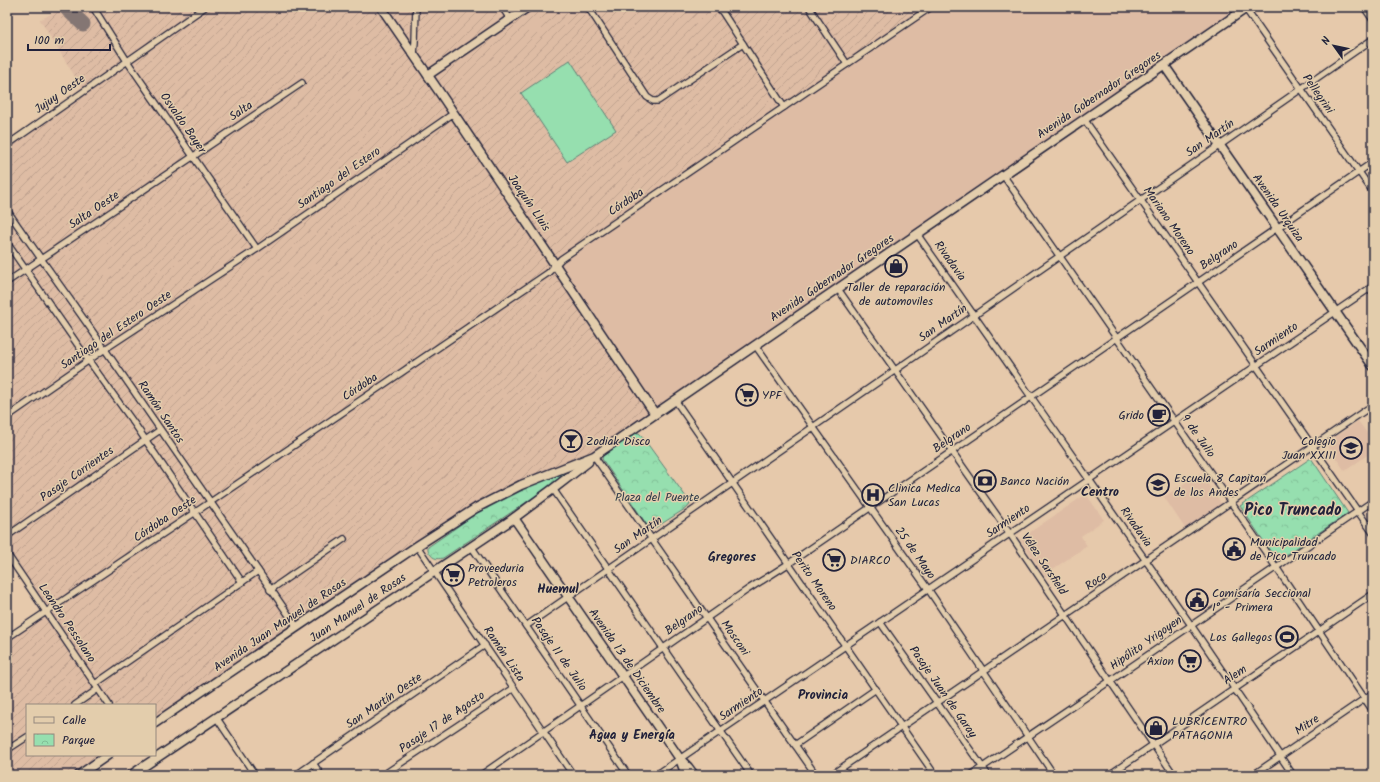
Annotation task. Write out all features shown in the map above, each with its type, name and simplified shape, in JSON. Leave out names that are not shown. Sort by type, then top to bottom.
[{"type":"street","name":"Osvaldo Bayer","points":[[93,7],[127,61],[257,249]]},
{"type":"street","name":"Jujuy Oeste","points":[[7,145],[205,7]]},
{"type":"street","name":"Joaquín Lluis","points":[[381,7],[454,113],[655,414]]},
{"type":"street","points":[[414,54],[416,7]]},
{"type":"street","points":[[502,7],[510,19]]},
{"type":"street","points":[[428,76],[528,7]]},
{"type":"street","points":[[588,7],[647,97],[653,101],[658,101],[743,44]]},
{"type":"street","points":[[719,7],[784,107]]},
{"type":"street","points":[[809,7],[847,64]]},
{"type":"street","name":"Córdoba","points":[[335,417],[548,273],[561,259],[931,7]]},
{"type":"street","points":[[1364,7],[1373,20]]},
{"type":"street","name":"Avenida Gobernador Gregores","points":[[417,546],[476,508],[498,496],[539,477],[594,456],[1247,8]]},
{"type":"street","name":"Pellegrini","points":[[1247,8],[1373,192]]},
{"type":"street","name":"San Martín","points":[[526,626],[1373,38]]},
{"type":"street","name":"Avenida Urquiza","points":[[1164,65],[1373,366]]},
{"type":"street","name":"Salta","points":[[193,156],[302,83]]},
{"type":"street","name":"Santiago del Estero","points":[[237,262],[454,113]]},
{"type":"street","name":"Mariano Moreno","points":[[1084,120],[1373,533]]},
{"type":"street","name":"Salta Oeste","points":[[7,282],[193,156]]},
{"type":"street","name":"Belgrano","points":[[481,775],[707,618],[952,452],[1373,162]]},
{"type":"street","name":"9 de Julio","points":[[1003,175],[1276,567],[1373,711]]},
{"type":"street","name":"Ramón Santos","points":[[7,210],[297,627]]},
{"type":"street","name":"Rivadavia","points":[[917,234],[1191,625],[1293,775]]},
{"type":"street","points":[[7,243],[146,440],[242,582]]},
{"type":"street","name":"Santiago del Estero Oeste","points":[[7,417],[237,262]]},
{"type":"street","name":"Sarmiento","points":[[656,775],[1373,286]]},
{"type":"street","name":"Vélez Sarsfield","points":[[838,289],[1010,534],[1174,775]]},
{"type":"street","name":"25 de Mayo","points":[[755,345],[928,589],[1054,775]]},
{"type":"street","name":"Perito Moreno","points":[[675,400],[935,775]]},
{"type":"street","name":"Roca","points":[[831,775],[1373,405]]},
{"type":"street","name":"Córdoba Oeste","points":[[7,638],[335,417]]},
{"type":"street","name":"Pasaje Corrientes","points":[[7,536],[160,430]]},
{"type":"street","name":"Juan Manuel de Rosas","points":[[130,775],[514,518],[594,456]]},
{"type":"street","name":"Mosconi","points":[[594,456],[653,538],[816,775]]},
{"type":"street","points":[[553,489],[752,775]]},
{"type":"street","name":"Hipólito Yrigoyen","points":[[971,775],[1029,737],[1373,501]]},
{"type":"street","name":"Avenida 13 de Diciembre","points":[[514,518],[680,759],[694,775]]},
{"type":"street","points":[[270,590],[344,539]]},
{"type":"street","name":"Ramón Lista","points":[[417,546],[573,775]]},
{"type":"street","name":"Avenida Juan Manuel de Rosas","points":[[156,722],[417,546]]},
{"type":"street","name":"Pasaje 11 de Julio","points":[[471,546],[628,775]]},
{"type":"street","name":"Leandro Pessolano","points":[[7,554],[108,704]]},
{"type":"street","points":[[76,704],[96,687],[258,571]]},
{"type":"street","name":"Alem","points":[[1109,775],[1373,594]]},
{"type":"street","name":"Pasaje Juan de Garay","points":[[880,622],[988,775]]},
{"type":"street","name":"San Martín Oeste","points":[[296,775],[485,645]]},
{"type":"street","name":"Pasaje 17 de Agosto","points":[[383,775],[514,688]]},
{"type":"street","points":[[795,745],[876,689]]},
{"type":"street","name":"Mitre","points":[[1253,775],[1373,693]]},
{"type":"street","points":[[216,717],[255,775]]},
{"type":"street","points":[[7,750],[26,738]]},
{"type":"street","points":[[78,775],[106,756]]},
{"type":"street","name":"Avenida 13 de Diciembre","points":[[680,759],[687,775]]},
{"type":"street","points":[[313,763],[322,775]]},
{"type":"shaded area","points":[[63,7],[931,7],[556,265],[655,414],[594,456],[498,496],[156,722],[156,704],[26,704],[26,756],[107,756],[79,775],[7,775],[7,638],[46,612],[7,554],[7,145],[84,91],[40,20]]},
{"type":"shaded area","points":[[931,7],[1248,7],[655,414],[556,265]]},
{"type":"shaded area","name":"Colegio Juan XXIII","points":[[1358,421],[1373,441],[1373,451],[1345,471],[1326,444]]},
{"type":"shaded area","points":[[1200,473],[1223,506],[1186,530],[1164,497]]},
{"type":"shaded area","points":[[1086,494],[1104,520],[1081,536],[1087,546],[1053,569],[1054,572],[1046,577],[1020,539]]},
{"type":"green space","points":[[570,60],[616,130],[567,162],[521,93]]},
{"type":"green space","name":"Plaza del Puente","points":[[635,433],[639,433],[641,435],[690,504],[688,507],[655,528],[651,528],[647,525],[602,459],[603,455],[608,451]]},
{"type":"green space","points":[[1311,458],[1348,513],[1277,561],[1240,506]]},
{"type":"green space","points":[[573,467],[573,471],[443,558],[434,558],[428,551],[428,547],[490,504],[513,492]]},
{"type":"taxiway","points":[[65,7],[83,24]]},
{"type":"place","name":"Taller de reparación de automoviles","points":[[896,266]]},
{"type":"place","name":"YPF","points":[[747,395]]},
{"type":"place","name":"Grido","points":[[1159,415]]},
{"type":"place","name":"Zodiak Disco","points":[[571,441]]},
{"type":"place","name":"Colegio Juan XXIII","points":[[1351,448]]},
{"type":"place","name":"Banco Nación","points":[[985,481]]},
{"type":"place","name":"Escuela 8 Capitan de los Andes","points":[[1158,485]]},
{"type":"place","name":"Clinica Medica San Lucas","points":[[873,495]]},
{"type":"place","name":"Municipalidad de Pico Truncado","points":[[1234,549]]},
{"type":"place","name":"DIARCO","points":[[834,560]]},
{"type":"place","name":"Proveeduria Petroleros","points":[[453,575]]},
{"type":"place","name":"Comisaría Seccional 1° - Primera","points":[[1197,600]]},
{"type":"place","name":"Los Gallegos","points":[[1287,637]]},
{"type":"place","name":"Axion","points":[[1190,661]]},
{"type":"place","name":"LUBRICENTRO PATAGONIA","points":[[1156,728]]},
{"type":"district","name":"Centro","points":[[1100,492]]},
{"type":"district","name":"Pico Truncado","points":[[1293,510]]},
{"type":"district","name":"Gregores","points":[[732,557]]},
{"type":"district","name":"Huemul","points":[[558,589]]},
{"type":"district","name":"Provincia","points":[[823,695]]},
{"type":"district","name":"Agua y Energía","points":[[632,735]]}]
